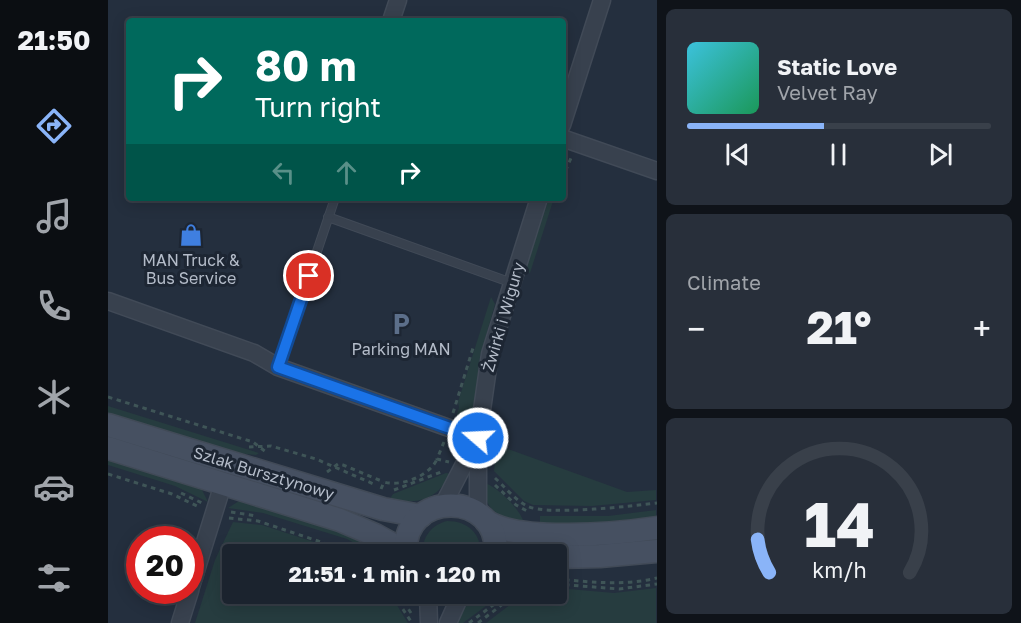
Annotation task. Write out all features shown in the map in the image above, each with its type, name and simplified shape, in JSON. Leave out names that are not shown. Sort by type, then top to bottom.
[{"type":"main road","name":"Szlak Bursztynowy","points":[[108,425],[376,507],[421,516]]},
{"type":"main road","name":"Szlak Bursztynowy","points":[[108,448],[357,526],[388,544]]},
{"type":"main road","points":[[407,544],[409,532],[421,516],[443,505],[461,505],[492,525],[509,531],[554,535],[599,534],[657,528]]},
{"type":"main road","points":[[482,517],[495,544]]},
{"type":"main road","points":[[567,557],[657,551]]},
{"type":"street","points":[[392,18],[398,0]]},
{"type":"street","points":[[566,112],[602,0]]},
{"type":"street","points":[[566,139],[657,171]]},
{"type":"street","name":"Żwirki i Wigury","points":[[482,517],[484,476],[478,438],[490,354],[538,201]]},
{"type":"street","points":[[108,301],[254,353],[278,367],[449,428]]},
{"type":"street","name":"Żwirki i Wigury","points":[[443,505],[478,438]]},
{"type":"street","points":[[204,545],[223,484]]},
{"type":"street","points":[[180,623],[186,604]]},
{"type":"street","points":[[428,604],[429,623]]},
{"type":"street","points":[[448,623],[456,604]]},
{"type":"lane","points":[[278,367],[334,201]]},
{"type":"lane","points":[[328,217],[512,283]]},
{"type":"lane","points":[[449,428],[478,438]]},
{"type":"path","points":[[566,163],[575,155]]},
{"type":"path","points":[[108,397],[254,442],[269,454]]},
{"type":"path","points":[[248,447],[271,446],[333,466],[390,490],[399,489],[446,470],[460,472]]},
{"type":"path","points":[[323,472],[331,470],[338,464],[384,482],[397,483],[431,470],[437,459]]},
{"type":"path","points":[[108,474],[172,494],[202,509]]},
{"type":"path","points":[[484,476],[531,508],[567,510],[657,503]]},
{"type":"path","points":[[484,476],[516,505],[530,513],[567,515],[657,508]]},
{"type":"path","points":[[379,498],[384,482]]},
{"type":"path","points":[[225,517],[258,521],[327,544]]},
{"type":"path","points":[[567,580],[604,583],[657,578]]},
{"type":"path","points":[[567,585],[619,589],[657,584]]},
{"type":"path","points":[[400,604],[412,623]]},
{"type":"path","points":[[469,623],[495,604]]},
{"type":"path","points":[[478,623],[503,604]]},
{"type":"green space","points":[[548,201],[553,201],[530,273],[525,271]]},
{"type":"green space","points":[[491,297],[495,304],[480,357],[474,408],[465,419],[455,421],[458,402]]},
{"type":"green space","points":[[108,406],[259,453],[256,455],[235,453],[108,414]]},
{"type":"green space","points":[[497,445],[627,492],[656,490],[656,500],[592,506],[533,505],[524,501],[494,471]]},
{"type":"green space","points":[[108,458],[200,486],[208,502],[175,486],[108,465]]},
{"type":"green space","points":[[446,473],[451,474],[445,483],[425,499],[418,501],[389,500],[393,494]]},
{"type":"green space","points":[[484,483],[508,500],[519,513],[524,524],[505,518],[491,508]]},
{"type":"green space","points":[[239,501],[245,501],[361,539],[356,544],[347,539],[263,513],[228,508]]},
{"type":"green space","points":[[656,510],[656,517],[593,523],[540,523],[540,516],[608,516]]},
{"type":"green space","points":[[447,521],[467,526],[476,535],[479,544],[424,544],[428,533]]},
{"type":"green space","points":[[233,522],[262,525],[320,544],[223,544]]},
{"type":"green space","points":[[222,545],[222,604],[396,604],[408,623],[195,623],[201,604],[204,604],[204,595]]},
{"type":"green space","points":[[656,588],[656,623],[486,623],[511,604],[567,604],[567,589],[614,593]]},
{"type":"green space","points":[[470,604],[489,604],[463,623],[455,623],[465,607]]},
{"type":"place","name":"MAN Truck & Bus Service","points":[[191,235]]},
{"type":"place","name":"Parking MAN","points":[[401,324]]},
{"type":"route","points":[[309,276],[278,367],[478,438]]}]
